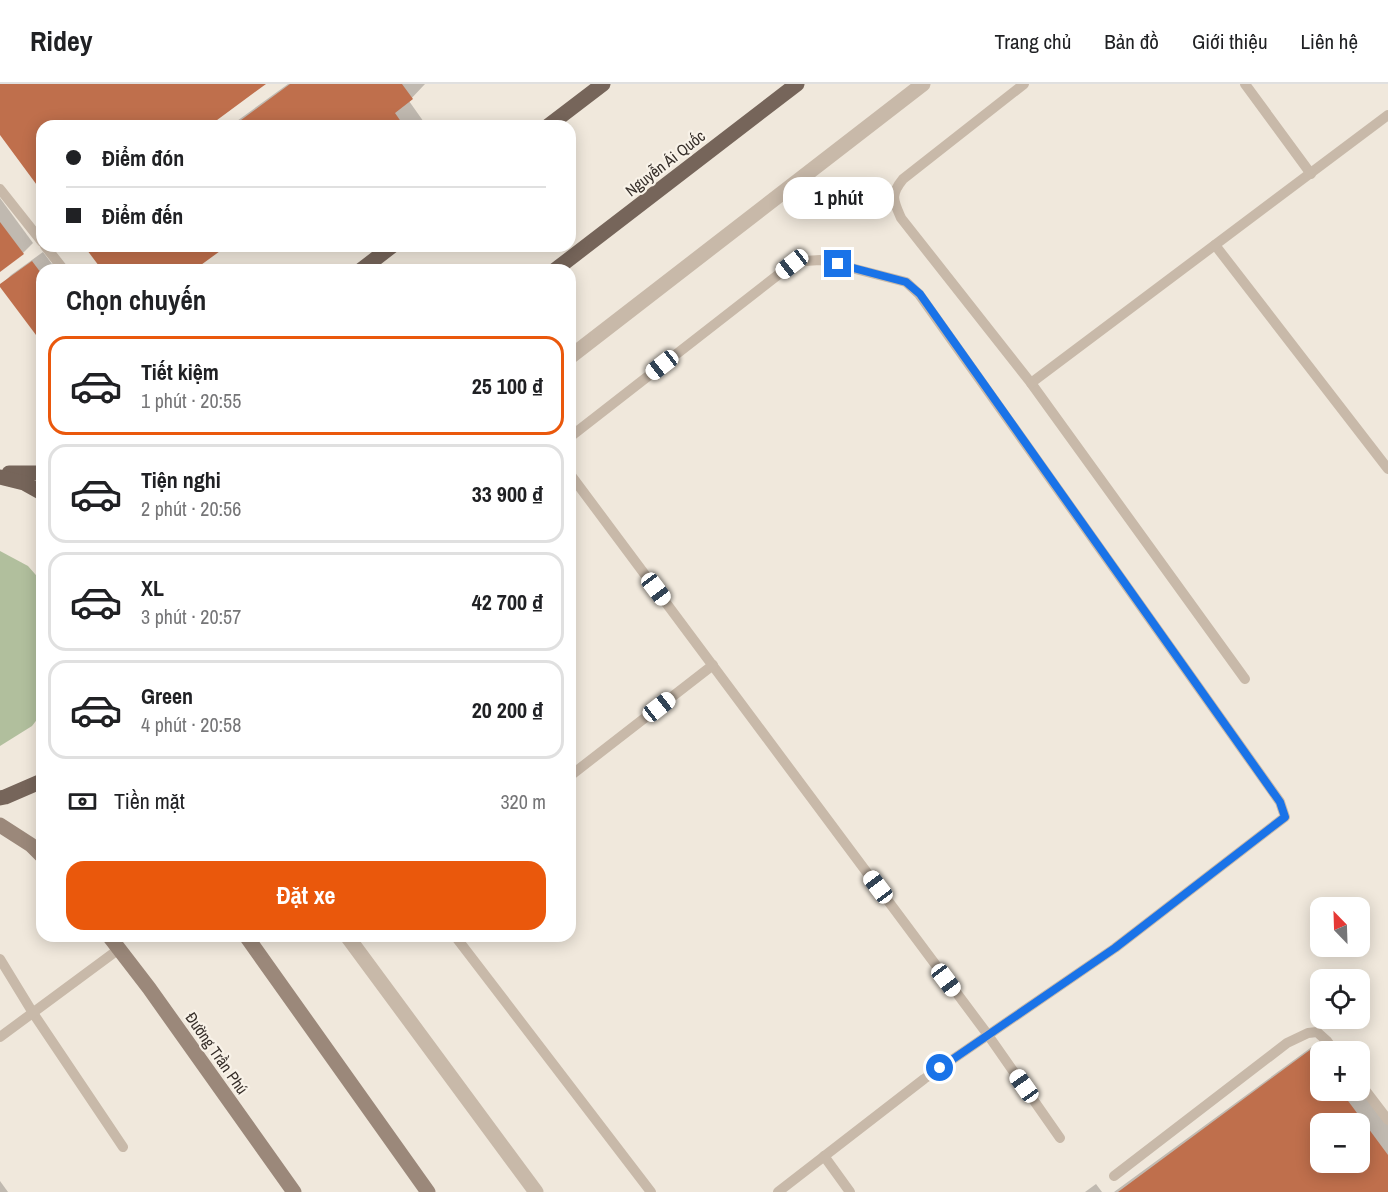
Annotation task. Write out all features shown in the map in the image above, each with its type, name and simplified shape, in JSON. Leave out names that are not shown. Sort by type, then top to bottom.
[{"type":"main road","points":[[556,120],[603,84]]},
{"type":"main road","name":"Nguyễn Ái Quốc","points":[[563,264],[797,84]]},
{"type":"main road","points":[[369,264],[384,252]]},
{"type":"main road","points":[[0,472],[36,473]]},
{"type":"main road","points":[[0,477],[24,483],[36,490]]},
{"type":"main road","points":[[0,798],[36,784]]},
{"type":"main road","points":[[0,825],[36,850]]},
{"type":"main road","name":"Đường Trần Phú","points":[[114,942],[294,1192]]},
{"type":"main road","points":[[250,942],[428,1192]]},
{"type":"street","points":[[576,352],[923,84]]},
{"type":"street","points":[[352,942],[536,1192]]},
{"type":"lane","points":[[1024,84],[903,179],[894,190],[893,201],[901,218],[1031,383],[1245,679]]},
{"type":"lane","points":[[1245,84],[1311,174]]},
{"type":"lane","points":[[1031,383],[1388,115]]},
{"type":"lane","points":[[0,189],[36,234]]},
{"type":"lane","points":[[1215,245],[1388,469]]},
{"type":"lane","points":[[50,252],[59,264]]},
{"type":"lane","points":[[576,432],[792,264],[820,260],[906,282],[920,294],[1280,802],[1285,817],[1115,948],[924,1079],[778,1192]]},
{"type":"lane","points":[[576,482],[988,1035],[1060,1138]]},
{"type":"lane","points":[[576,771],[712,665]]},
{"type":"lane","points":[[460,942],[651,1192]]},
{"type":"lane","points":[[0,1037],[119,949]]},
{"type":"lane","points":[[0,959],[33,1013],[123,1147]]},
{"type":"lane","points":[[1114,1176],[1287,1043],[1308,1033],[1317,1032],[1328,1041]]},
{"type":"lane","points":[[1370,1096],[1388,1120]]},
{"type":"lane","points":[[824,1156],[850,1192]]},
{"type":"green space","points":[[0,551],[28,566],[36,575],[36,721],[32,726],[0,746]]},
{"type":"building","points":[[0,84],[266,84],[217,120],[36,120],[36,184],[0,135]]},
{"type":"building","points":[[290,84],[402,84],[413,99],[395,113],[400,120],[241,120]]},
{"type":"building","points":[[0,222],[24,254],[0,272]]},
{"type":"building","points":[[88,252],[219,252],[202,264],[98,264]]},
{"type":"building","points":[[32,261],[36,266],[36,335],[0,287],[0,284]]},
{"type":"building","points":[[1310,1050],[1310,1101],[1348,1101],[1357,1113],[1310,1113],[1310,1173],[1370,1173],[1370,1131],[1388,1155],[1388,1192],[1118,1192]]},
{"type":"route","points":[[838,264],[906,282],[920,294],[1280,802],[1285,817],[1115,948],[940,1068]]}]
